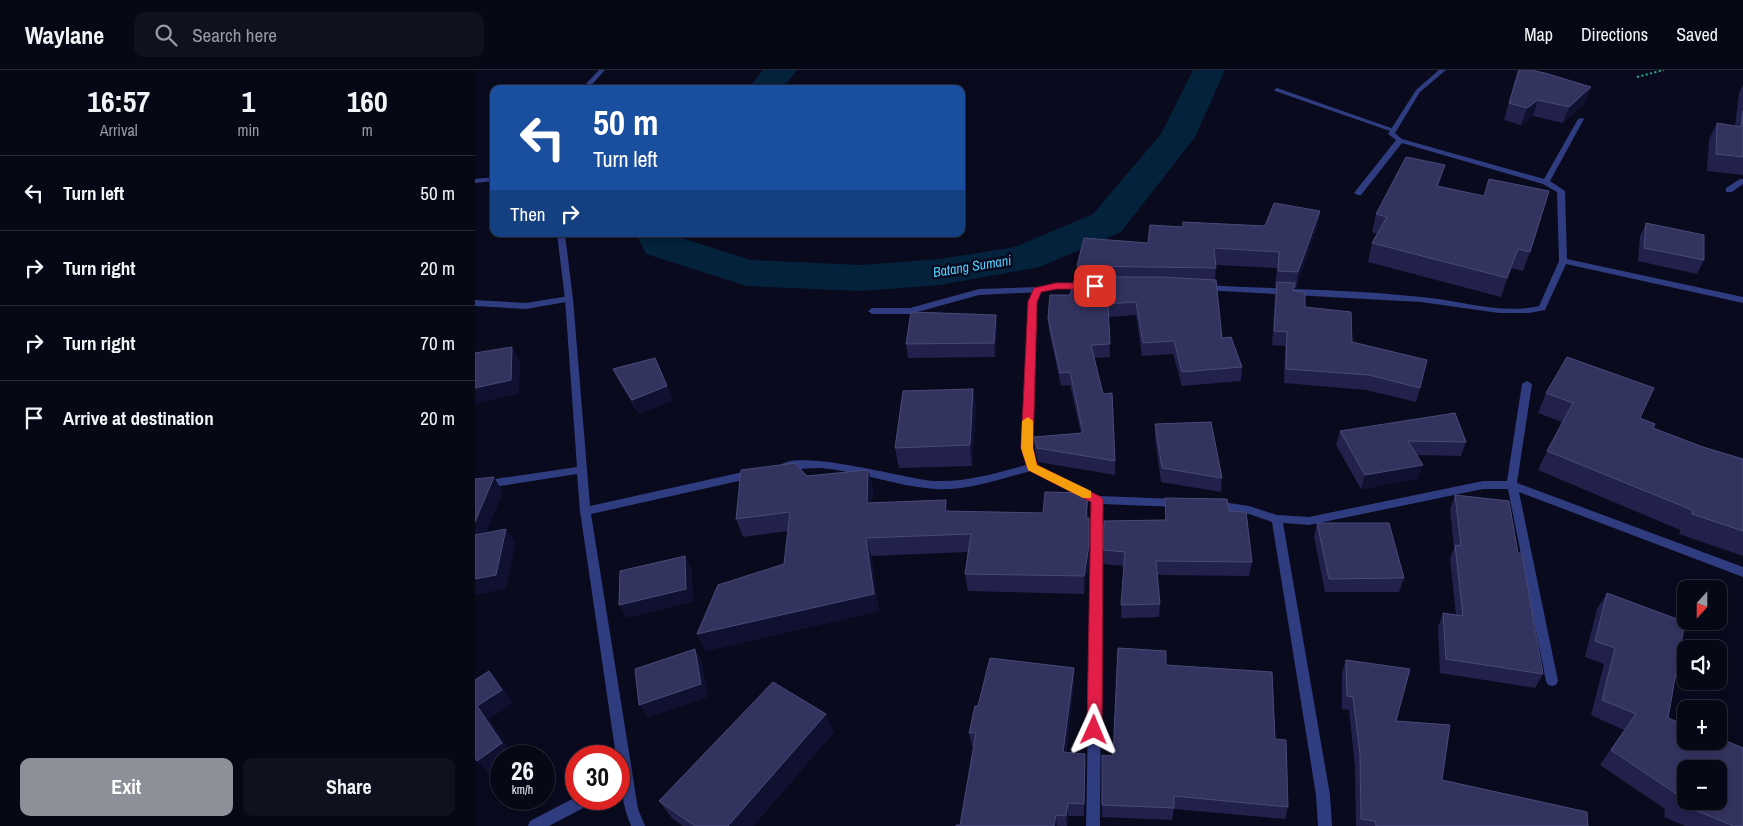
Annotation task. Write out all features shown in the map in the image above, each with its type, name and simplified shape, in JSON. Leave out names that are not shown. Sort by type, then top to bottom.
[{"type":"street","points":[[588,85],[602,70]]},
{"type":"street","points":[[1190,288],[1422,299],[1529,312],[1542,308],[1563,261],[1561,192],[1546,182],[1400,140],[1391,134],[1418,91],[1443,70]]},
{"type":"street","points":[[1277,90],[1392,130]]},
{"type":"street","points":[[1546,182],[1581,119]]},
{"type":"street","points":[[1358,192],[1400,140]]},
{"type":"street","points":[[475,181],[490,179]]},
{"type":"street","points":[[1729,190],[1743,181]]},
{"type":"street","points":[[561,237],[569,299],[585,511],[617,745]]},
{"type":"street","points":[[1563,261],[1743,300]]},
{"type":"street","points":[[873,311],[910,311],[979,292],[1037,290],[1056,286],[1095,286]]},
{"type":"street","points":[[1032,467],[1027,448],[1033,302],[1037,290]]},
{"type":"street","points":[[475,303],[526,306],[569,299]]},
{"type":"street","points":[[1527,384],[1512,484],[1552,682]]},
{"type":"street","points":[[585,511],[794,465],[823,464],[935,485],[974,482],[1032,467],[1097,500],[1196,504],[1249,510],[1277,519],[1309,521],[1483,484],[1512,484],[1743,572]]},
{"type":"street","points":[[475,486],[582,470]]},
{"type":"street","points":[[1093,826],[1097,500]]},
{"type":"street","points":[[1277,519],[1323,795],[1325,826]]},
{"type":"street","points":[[630,805],[638,826]]},
{"type":"street","points":[[535,826],[565,810]]},
{"type":"path","points":[[1637,77],[1664,70]]},
{"type":"building","points":[[1519,70],[1545,73],[1591,87],[1569,107],[1538,100],[1527,108],[1509,103]]},
{"type":"building","points":[[1743,111],[1743,157],[1716,154],[1717,123],[1741,127]]},
{"type":"building","points":[[1406,157],[1445,165],[1437,186],[1484,196],[1489,179],[1549,191],[1530,252],[1518,249],[1507,278],[1372,243],[1387,217],[1376,214]]},
{"type":"building","points":[[1274,203],[1320,211],[1298,272],[1278,271],[1279,252],[1214,248],[1216,268],[1077,266],[1084,238],[1148,243],[1150,225],[1183,227],[1183,222],[1265,226]]},
{"type":"building","points":[[1646,223],[1704,235],[1704,260],[1644,248]]},
{"type":"building","points":[[1075,277],[1161,277],[1216,280],[1222,338],[1231,337],[1242,367],[1182,372],[1174,341],[1143,343],[1136,302],[1108,304],[1110,344],[1091,345],[1103,394],[1112,393],[1115,461],[1037,448],[1034,437],[1083,433],[1070,372],[1060,373],[1048,318],[1050,295],[1070,295]]},
{"type":"building","points":[[1277,282],[1295,283],[1293,291],[1305,292],[1305,307],[1351,312],[1352,342],[1427,360],[1420,388],[1369,375],[1286,369],[1287,332],[1274,331]]},
{"type":"building","points":[[911,312],[996,315],[994,343],[906,344]]},
{"type":"building","points":[[512,347],[511,380],[475,388],[475,353]]},
{"type":"building","points":[[1567,357],[1654,388],[1640,418],[1655,424],[1653,428],[1703,447],[1743,459],[1743,531],[1692,514],[1692,510],[1547,451],[1573,403],[1546,393]]},
{"type":"building","points":[[655,358],[667,386],[632,400],[613,369]]},
{"type":"building","points":[[973,389],[970,445],[895,448],[903,391]]},
{"type":"building","points":[[1455,413],[1466,442],[1408,441],[1423,465],[1365,475],[1340,431]]},
{"type":"building","points":[[1211,422],[1222,478],[1162,468],[1155,424]]},
{"type":"building","points":[[795,463],[807,476],[868,470],[867,503],[946,500],[945,511],[1043,513],[1045,492],[1088,493],[1086,518],[1089,518],[1089,545],[1084,576],[965,574],[971,534],[866,538],[874,594],[697,634],[718,585],[784,564],[790,512],[736,519],[741,470]]},
{"type":"building","points":[[494,477],[475,522],[475,479]]},
{"type":"building","points":[[1455,495],[1509,501],[1518,553],[1522,554],[1543,674],[1446,659],[1443,613],[1463,616],[1455,545],[1461,546]]},
{"type":"building","points":[[1165,498],[1227,499],[1229,511],[1246,512],[1252,562],[1156,561],[1160,604],[1121,605],[1125,552],[1103,550],[1104,521],[1166,520]]},
{"type":"building","points":[[1317,523],[1389,523],[1404,578],[1329,579]]},
{"type":"building","points":[[506,529],[496,575],[475,579],[475,535]]},
{"type":"building","points":[[685,556],[686,589],[619,605],[620,571]]},
{"type":"building","points":[[1607,593],[1677,619],[1677,630],[1684,630],[1682,640],[1677,640],[1677,667],[1668,718],[1677,722],[1677,750],[1727,750],[1727,741],[1743,748],[1743,826],[1734,826],[1694,810],[1727,810],[1727,760],[1677,760],[1677,794],[1611,750],[1636,714],[1602,700],[1615,648],[1595,641]]},
{"type":"building","points":[[1118,648],[1166,651],[1166,665],[1272,672],[1275,739],[1286,740],[1288,807],[1174,796],[1174,808],[1102,805],[1102,755],[1113,756]]},
{"type":"building","points":[[695,649],[701,684],[639,705],[635,669]]},
{"type":"building","points":[[990,658],[1074,668],[1063,752],[1085,754],[1084,804],[1068,803],[1066,816],[1056,815],[1054,826],[956,826],[960,825],[976,733],[969,733],[975,706],[978,706]]},
{"type":"building","points":[[1346,660],[1410,669],[1396,721],[1450,725],[1442,780],[1587,812],[1588,826],[1376,826],[1375,821],[1361,819],[1360,754],[1353,697],[1347,696]]},
{"type":"building","points":[[489,671],[502,690],[477,706],[502,743],[499,745],[490,745],[490,752],[477,761],[475,758],[475,680]]},
{"type":"building","points":[[773,682],[826,714],[728,826],[695,826],[659,801]]},
{"type":"waterway","name":"Batang Sumani","points":[[768,85],[781,70]]},
{"type":"waterway","name":"Batang Sumani","points":[[657,237],[661,245],[747,273],[861,278],[940,272],[1025,258],[1107,223],[1177,137],[1209,70]]},
{"type":"slow traffic","points":[[1028,421],[1027,448],[1032,467],[1087,494]]},
{"type":"route","points":[[1094,730],[1097,500],[1032,467],[1027,448],[1033,302],[1037,290],[1056,286],[1095,286]]}]
